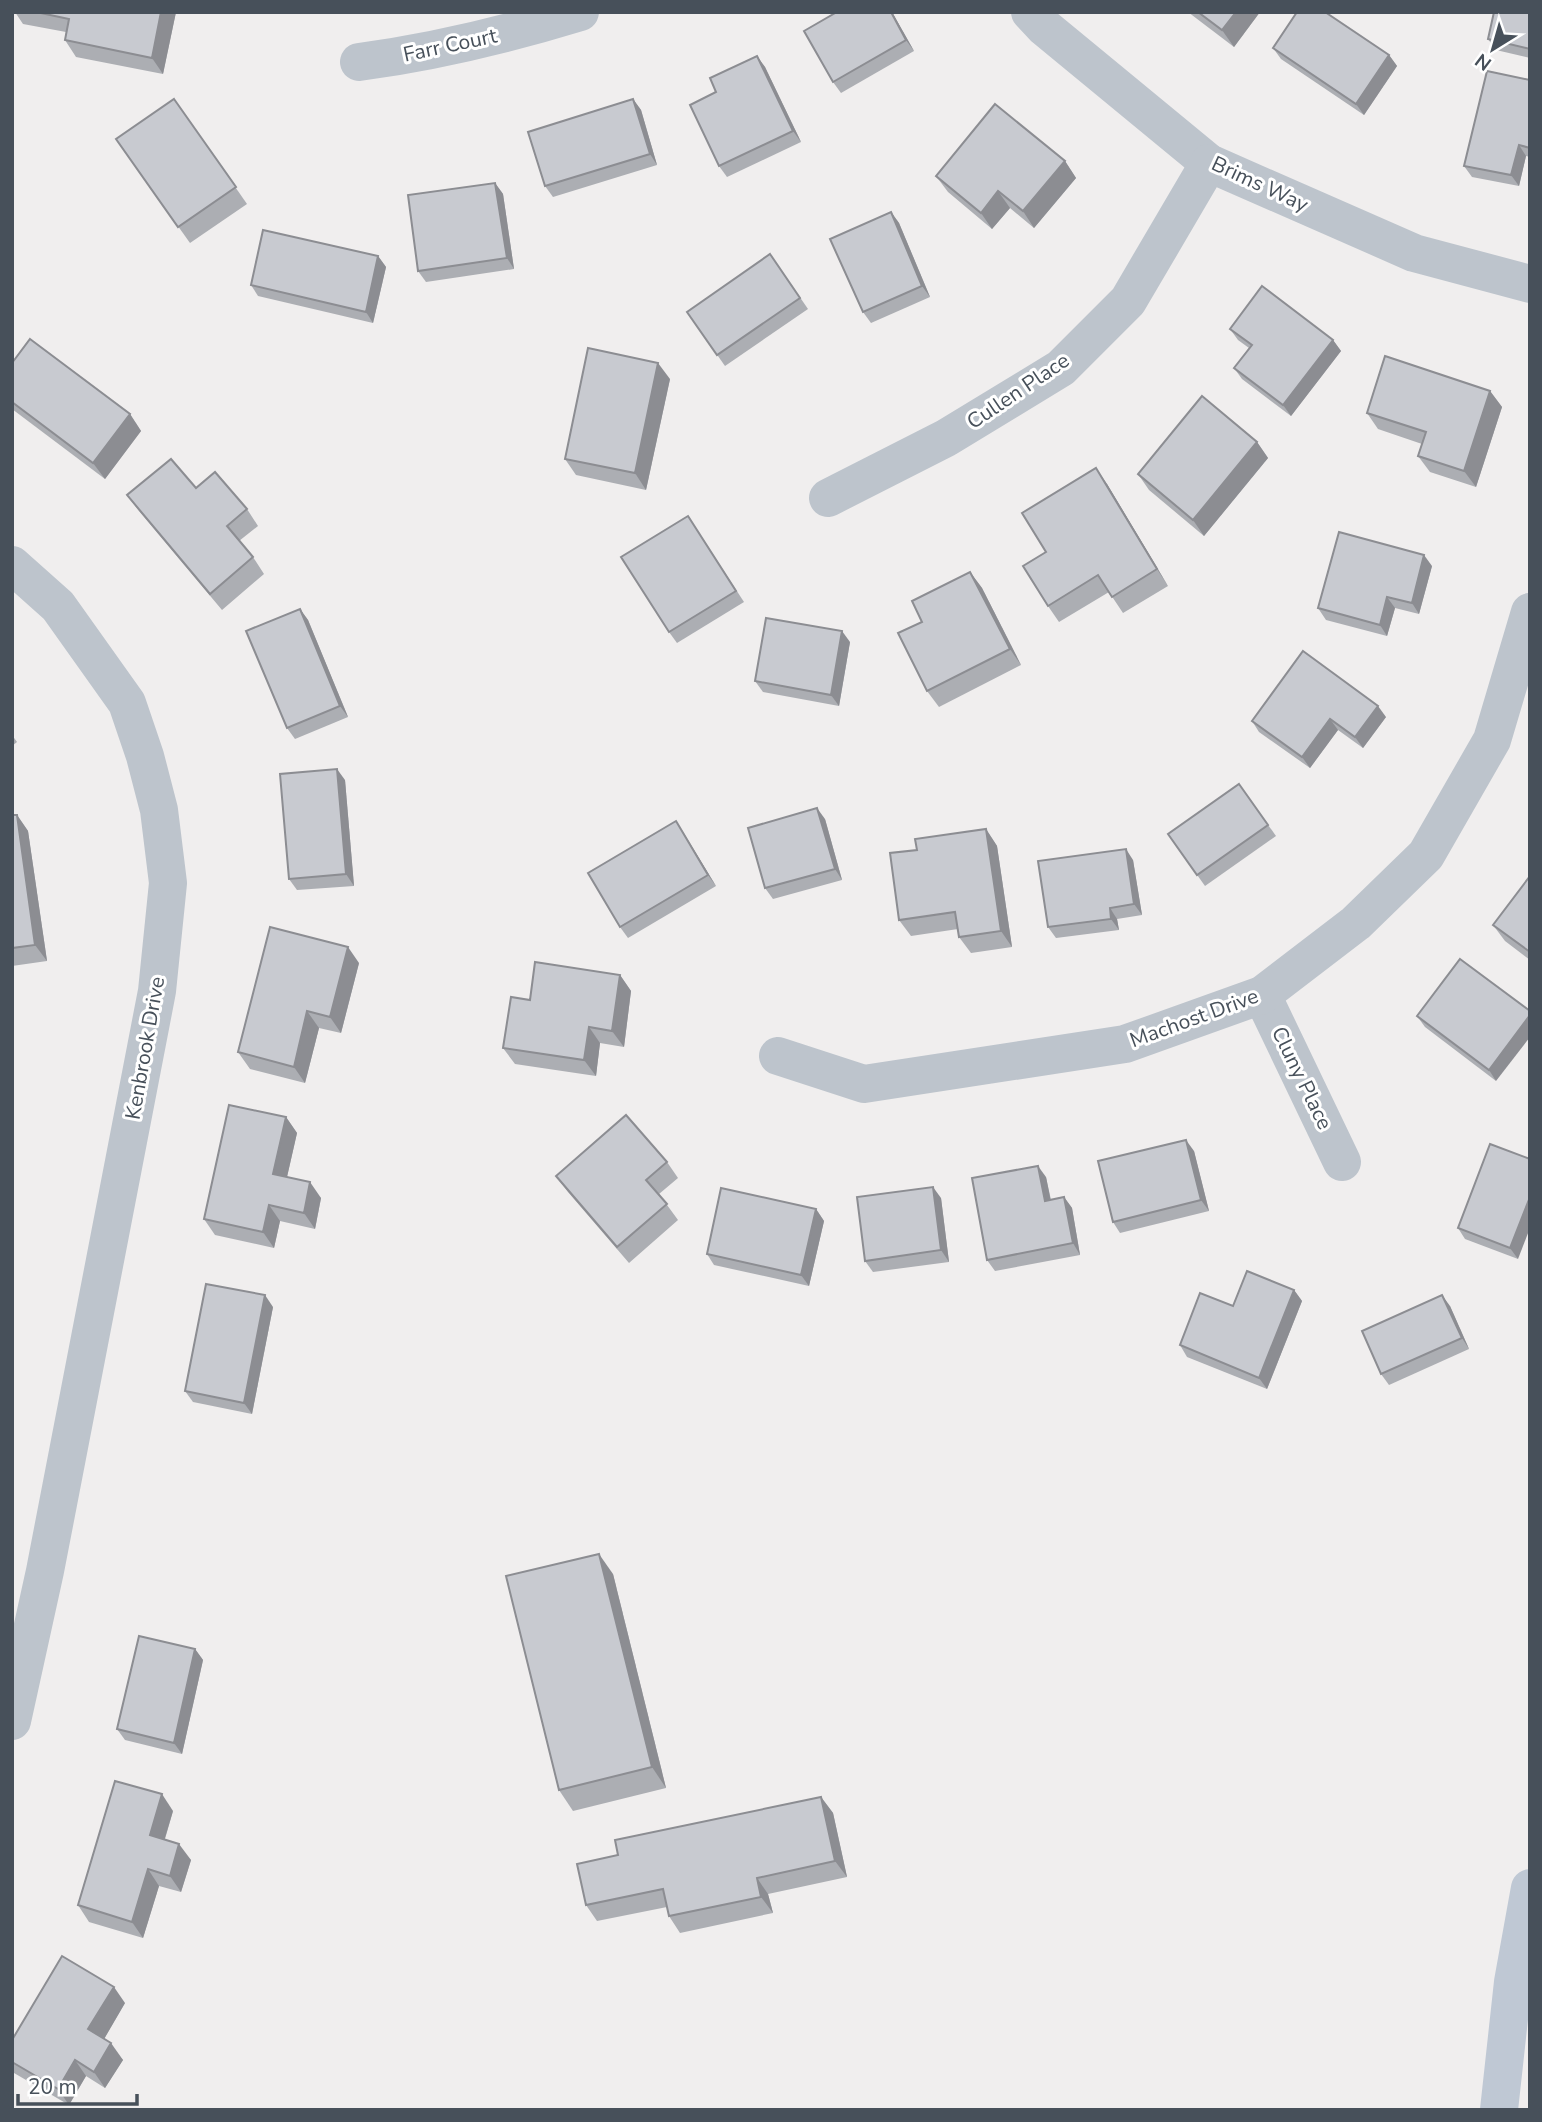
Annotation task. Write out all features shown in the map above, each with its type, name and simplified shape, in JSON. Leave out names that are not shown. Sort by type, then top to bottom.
[{"type":"main road","points":[[1499,2110],[1513,1982],[1530,1888]]},
{"type":"street","name":"Farr Court","points":[[359,62],[391,58],[534,26],[580,12]]},
{"type":"street","name":"Brims Way","points":[[1030,12],[1044,27],[1209,163],[1414,253],[1530,284]]},
{"type":"street","name":"Cullen Place","points":[[828,498],[946,438],[1061,368],[1128,301],[1209,163]]},
{"type":"street","name":"Kenbrook Drive","points":[[12,565],[58,606],[95,654],[127,703],[159,810],[168,883],[157,991],[29,1575],[12,1721]]},
{"type":"street","name":"Machost Drive","points":[[778,1055],[864,1084],[1125,1044],[1262,995],[1356,923],[1426,855],[1492,740],[1530,612]]},
{"type":"street","name":"Cluny Place","points":[[1262,995],[1342,1161]]},
{"type":"building","points":[[36,12],[161,12],[152,58],[65,40],[69,19]]},
{"type":"building","points":[[837,12],[891,12],[906,40],[833,82],[804,31]]},
{"type":"building","points":[[1198,12],[1236,12],[1222,30]]},
{"type":"building","points":[[1297,12],[1325,12],[1389,55],[1356,104],[1273,48]]},
{"type":"building","points":[[1494,12],[1530,12],[1530,49],[1488,39]]},
{"type":"building","points":[[757,56],[793,131],[719,166],[690,105],[716,92],[710,78]]},
{"type":"building","points":[[1487,71],[1530,80],[1530,148],[1519,145],[1511,175],[1464,166]]},
{"type":"building","points":[[174,99],[236,187],[178,227],[116,139]]},
{"type":"building","points":[[633,99],[650,154],[545,186],[528,132]]},
{"type":"building","points":[[995,104],[1065,161],[1023,211],[998,191],[981,213],[936,176]]},
{"type":"building","points":[[495,183],[507,258],[418,271],[408,195]]},
{"type":"building","points":[[891,212],[922,286],[863,312],[830,239]]},
{"type":"building","points":[[263,230],[378,256],[366,312],[251,285]]},
{"type":"building","points":[[770,254],[800,298],[717,355],[687,312]]},
{"type":"building","points":[[1262,286],[1333,340],[1283,405],[1234,368],[1252,345],[1230,329]]},
{"type":"building","points":[[30,339],[130,414],[93,463],[12,402],[12,363]]},
{"type":"building","points":[[588,348],[658,363],[635,473],[565,459]]},
{"type":"building","points":[[1385,356],[1490,391],[1464,471],[1418,456],[1426,432],[1367,413]]},
{"type":"building","points":[[1202,396],[1257,442],[1193,520],[1138,474]]},
{"type":"building","points":[[171,459],[196,488],[215,472],[247,509],[227,526],[253,557],[210,594],[127,495]]},
{"type":"building","points":[[1096,468],[1157,569],[1112,597],[1098,575],[1048,606],[1023,566],[1046,552],[1022,513]]},
{"type":"building","points":[[688,516],[736,591],[669,632],[621,557]]},
{"type":"building","points":[[1339,532],[1424,555],[1412,603],[1387,597],[1380,625],[1318,608]]},
{"type":"building","points":[[970,572],[1010,649],[927,691],[898,633],[922,622],[912,601]]},
{"type":"building","points":[[300,609],[340,706],[287,728],[246,631]]},
{"type":"building","points":[[766,618],[842,631],[831,695],[755,681]]},
{"type":"building","points":[[1303,651],[1378,706],[1355,737],[1330,719],[1302,757],[1252,721]]},
{"type":"building","points":[[337,769],[346,874],[289,879],[280,774]]},
{"type":"building","points":[[1239,784],[1268,825],[1197,875],[1168,834]]},
{"type":"building","points":[[817,808],[835,869],[765,888],[748,828]]},
{"type":"building","points":[[12,815],[17,815],[35,945],[12,948]]},
{"type":"building","points":[[676,821],[708,875],[620,927],[588,873]]},
{"type":"building","points":[[986,829],[1001,931],[959,937],[955,912],[899,920],[890,853],[917,850],[915,839]]},
{"type":"building","points":[[1126,849],[1134,904],[1110,908],[1111,919],[1048,927],[1038,861]]},
{"type":"building","points":[[1530,876],[1530,952],[1493,925]]},
{"type":"building","points":[[270,927],[348,947],[330,1017],[307,1011],[294,1067],[238,1052]]},
{"type":"building","points":[[1460,959],[1530,1011],[1530,1015],[1489,1070],[1417,1016]]},
{"type":"building","points":[[535,962],[620,975],[612,1031],[589,1027],[584,1060],[503,1048],[511,997],[530,1000]]},
{"type":"building","points":[[229,1105],[286,1117],[273,1174],[310,1182],[304,1213],[269,1205],[263,1232],[204,1219]]},
{"type":"building","points":[[626,1115],[667,1162],[646,1180],[667,1204],[617,1247],[556,1176]]},
{"type":"building","points":[[1186,1140],[1201,1200],[1113,1222],[1098,1161]]},
{"type":"building","points":[[1490,1144],[1530,1159],[1530,1197],[1510,1248],[1458,1228]]},
{"type":"building","points":[[1038,1166],[1045,1201],[1064,1197],[1073,1243],[987,1260],[972,1178]]},
{"type":"building","points":[[933,1187],[941,1250],[865,1261],[857,1197]]},
{"type":"building","points":[[721,1188],[816,1209],[801,1275],[707,1254]]},
{"type":"building","points":[[1247,1271],[1294,1290],[1259,1378],[1180,1345],[1200,1293],[1233,1306]]},
{"type":"building","points":[[206,1284],[265,1295],[244,1403],[185,1391]]},
{"type":"building","points":[[1442,1295],[1462,1338],[1381,1374],[1362,1331]]},
{"type":"building","points":[[599,1554],[652,1767],[559,1790],[506,1576]]},
{"type":"building","points":[[139,1636],[195,1649],[174,1743],[117,1729]]},
{"type":"building","points":[[115,1781],[162,1794],[150,1835],[179,1844],[170,1876],[148,1869],[132,1922],[78,1905]]},
{"type":"building","points":[[821,1797],[835,1861],[757,1878],[761,1897],[669,1916],[663,1889],[586,1905],[577,1864],[618,1855],[615,1840]]},
{"type":"building","points":[[62,1956],[114,1987],[88,2029],[111,2043],[94,2072],[75,2060],[58,2089],[12,2062],[12,2040]]}]
